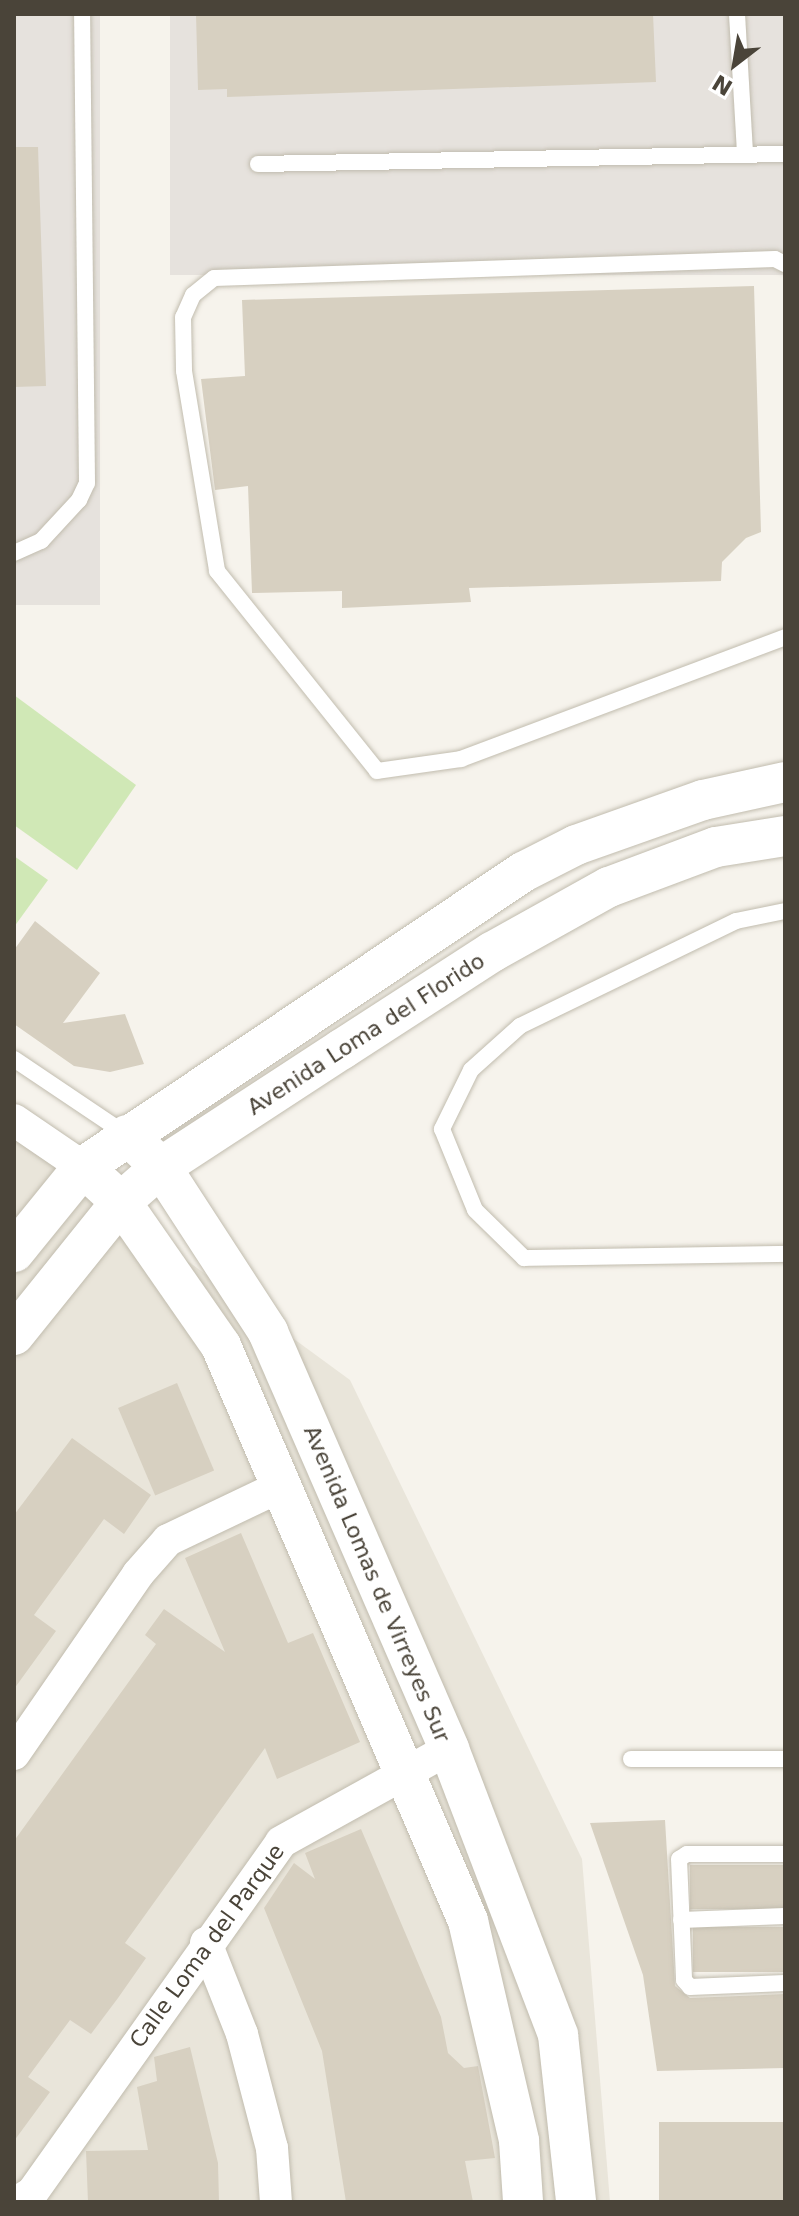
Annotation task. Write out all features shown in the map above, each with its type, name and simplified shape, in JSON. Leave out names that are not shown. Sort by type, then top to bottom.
[{"type":"street","points":[[14,1252],[83,1167],[523,872],[576,845],[703,800],[785,782]]},
{"type":"street","name":"Avenida Loma del Florido","points":[[14,1335],[121,1202],[161,1167],[342,1049],[492,952],[609,887],[716,847],[785,836]]},
{"type":"street","points":[[313,1012],[342,1049]]},
{"type":"street","points":[[14,1120],[83,1167],[121,1202],[221,1346],[468,1921],[519,2141],[523,2202]]},
{"type":"street","name":"Avenida Lomas de Virreyes Sur","points":[[127,1135],[161,1167],[268,1332],[449,1749],[558,2035],[576,2202]]},
{"type":"street","points":[[14,1754],[138,1574],[168,1540],[279,1487]]},
{"type":"street","name":"Calle Loma del Parque","points":[[27,2199],[206,1943],[281,1842],[402,1770],[449,1749]]},
{"type":"street","points":[[206,1943],[242,2034],[272,2148],[276,2202]]},
{"type":"lane","points":[[14,553],[41,541],[79,500],[87,483],[82,14]]},
{"type":"lane","points":[[737,14],[745,152]]},
{"type":"lane","points":[[258,164],[745,152],[785,154]]},
{"type":"lane","points":[[785,264],[775,259],[214,278],[193,295],[183,317],[184,371],[217,571],[377,771],[461,759],[785,637]]},
{"type":"lane","points":[[785,911],[736,921],[520,1026],[471,1070],[442,1129],[475,1210],[524,1258],[785,1254]]},
{"type":"lane","name":"Avenida Lomas de Virreyes Sur","points":[[14,1059],[127,1135]]},
{"type":"lane","points":[[631,1759],[785,1759]]},
{"type":"lane","points":[[785,1854],[687,1854],[679,1859],[684,1980],[690,1987],[785,1983]]},
{"type":"lane","points":[[681,1920],[785,1916]]},
{"type":"shaded area","points":[[14,14],[100,14],[100,605],[14,605]]},
{"type":"shaded area","points":[[170,14],[785,14],[785,275],[170,275]]},
{"type":"shaded area","points":[[14,1134],[350,1380],[582,1859],[610,2202],[14,2202]]},
{"type":"green space","points":[[14,695],[136,785],[77,870],[14,825]]},
{"type":"green space","points":[[14,856],[48,880],[14,927]]},
{"type":"building","points":[[196,14],[653,14],[656,82],[227,97],[227,89],[198,90]]},
{"type":"building","points":[[14,147],[38,147],[46,386],[14,387]]},
{"type":"building","points":[[754,286],[761,532],[746,538],[722,562],[721,581],[469,588],[471,602],[342,608],[342,591],[252,593],[248,486],[215,490],[201,379],[245,376],[242,300]]},
{"type":"building","points":[[35,921],[100,973],[63,1023],[125,1014],[144,1064],[110,1072],[74,1066],[14,1024],[14,950]]},
{"type":"building","points":[[177,1383],[214,1470],[155,1495],[118,1408]]},
{"type":"building","points":[[72,1438],[151,1495],[124,1534],[104,1519],[34,1615],[56,1631],[14,1689],[14,1515]]},
{"type":"building","points":[[241,1533],[288,1643],[313,1633],[360,1742],[277,1779],[265,1748],[125,1943],[146,1958],[118,1998],[91,2034],[70,2020],[28,2077],[50,2092],[14,2141],[14,1841],[156,1644],[145,1635],[164,1609],[225,1652],[185,1558]]},
{"type":"building","points":[[665,1820],[675,1986],[690,1998],[785,1994],[785,2068],[657,2071],[643,1975],[590,1823]]},
{"type":"building","points":[[361,1829],[441,2017],[448,2053],[464,2068],[478,2066],[495,2158],[465,2161],[473,2202],[346,2202],[322,2051],[264,1908],[294,1863],[315,1879],[305,1853]]},
{"type":"building","points":[[690,1865],[785,1865],[785,1909],[690,1909]]},
{"type":"building","points":[[693,1927],[785,1927],[785,1972],[693,1972]]},
{"type":"building","points":[[190,2047],[218,2163],[219,2202],[88,2202],[86,2151],[148,2150],[137,2087],[157,2081],[154,2057]]},
{"type":"building","points":[[659,2122],[785,2122],[785,2202],[659,2202]]}]
